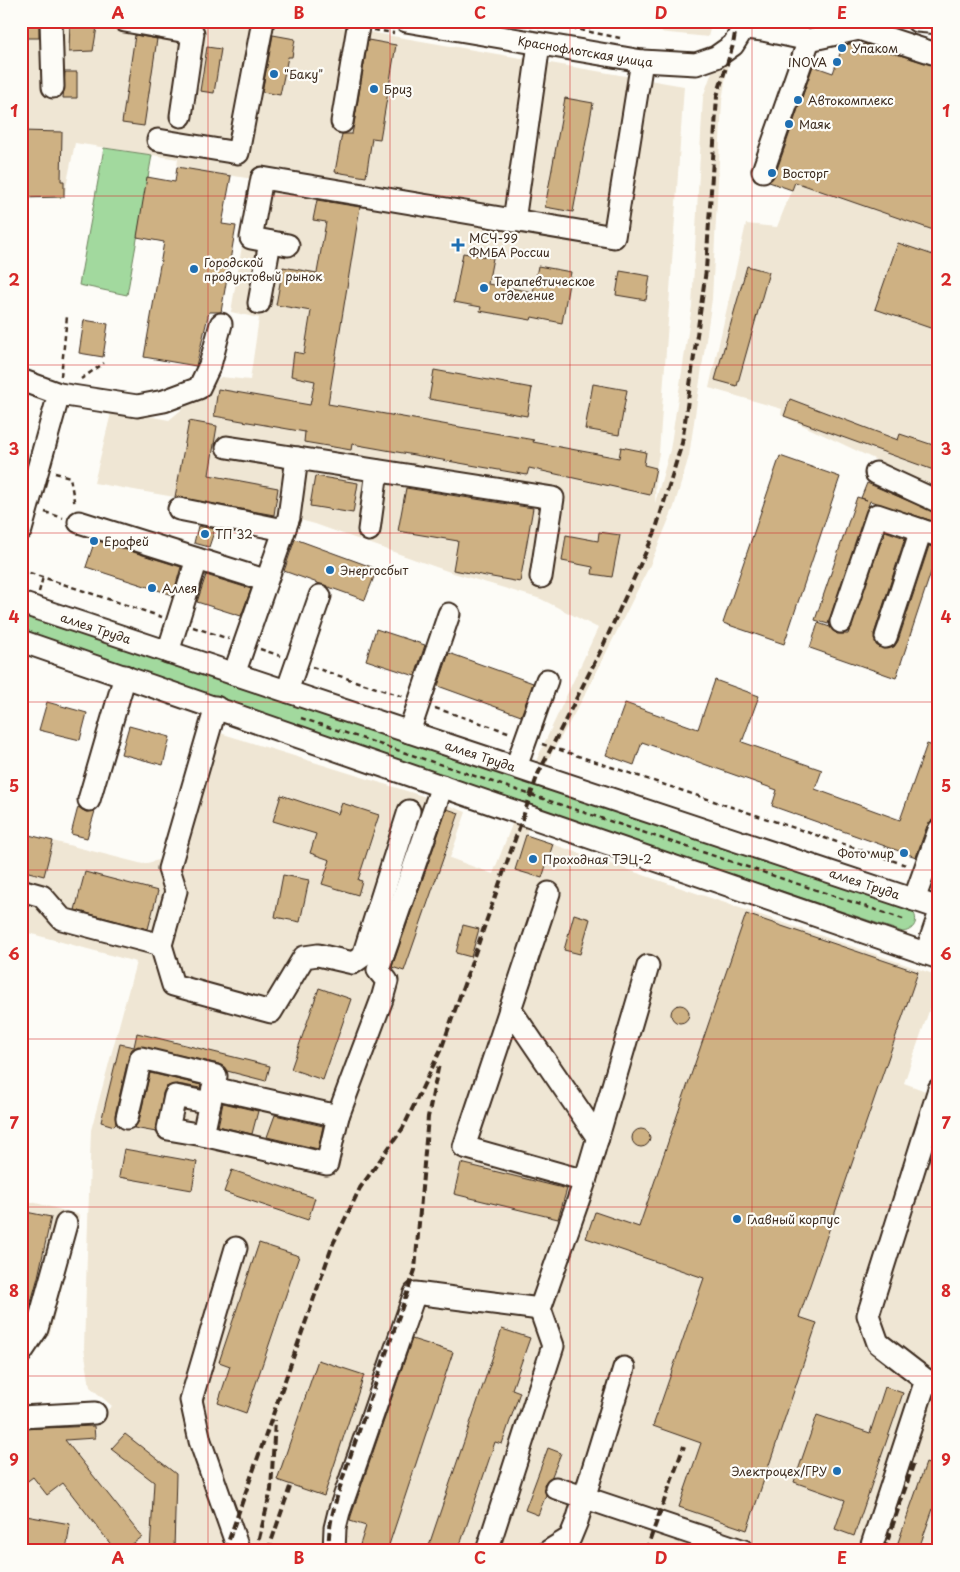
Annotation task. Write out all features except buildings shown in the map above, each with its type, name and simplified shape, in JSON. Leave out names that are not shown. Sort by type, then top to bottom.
[{"type":"street","points":[[51,21],[52,87]]},
{"type":"street","points":[[125,21],[193,33],[181,116]]},
{"type":"street","points":[[158,140],[238,153],[263,21]]},
{"type":"street","points":[[342,122],[359,21]]},
{"type":"street","name":"Краснофлотская улица","points":[[406,21],[431,23],[642,61],[696,64],[716,57],[742,31]]},
{"type":"street","points":[[917,21],[939,23]]},
{"type":"street","points":[[742,31],[763,30],[809,40],[859,29],[939,55]]},
{"type":"street","points":[[763,171],[809,40]]},
{"type":"street","points":[[514,221],[540,44]]},
{"type":"street","points":[[259,303],[279,244],[251,238],[262,178],[614,237],[642,61]]},
{"type":"street","points":[[21,380],[59,394],[137,406],[164,401],[199,388],[210,365],[221,324]]},
{"type":"street","points":[[21,530],[59,394]]},
{"type":"street","points":[[227,447],[553,498],[541,577]]},
{"type":"street","points":[[234,674],[289,518],[297,458]]},
{"type":"street","points":[[368,530],[377,471]]},
{"type":"street","points":[[876,474],[939,502]]},
{"type":"street","points":[[179,510],[284,530]]},
{"type":"street","points":[[841,622],[877,515],[930,533],[886,637]]},
{"type":"street","points":[[79,522],[258,578]]},
{"type":"street","points":[[168,652],[197,559]]},
{"type":"street","points":[[287,691],[320,596]]},
{"type":"street","name":"аллея Труда","points":[[29,599],[168,652],[939,908]]},
{"type":"street","points":[[409,732],[449,614]]},
{"type":"street","points":[[21,641],[932,955],[939,915]]},
{"type":"street","points":[[89,800],[125,676]]},
{"type":"street","points":[[516,768],[547,680]]},
{"type":"street","points":[[216,707],[169,869],[176,891],[161,944],[173,984],[271,1012],[304,957],[318,954],[353,963],[363,956],[409,811]]},
{"type":"street","points":[[338,1116],[212,1096],[175,1096],[168,1129],[203,1135],[327,1164],[338,1116],[387,981],[378,970],[442,786]]},
{"type":"street","points":[[914,900],[939,830]]},
{"type":"street","points":[[21,890],[42,896],[62,919],[161,944]]},
{"type":"street","points":[[549,893],[464,1147],[586,1182]]},
{"type":"street","points":[[487,1551],[553,1346],[540,1309],[586,1182],[648,966]]},
{"type":"street","points":[[510,1009],[598,1138]]},
{"type":"street","points":[[127,1118],[141,1058],[216,1076],[203,1135]]},
{"type":"street","points":[[870,1551],[932,1382],[878,1343],[868,1315],[939,1089]]},
{"type":"street","points":[[23,1348],[37,1329],[66,1224]]},
{"type":"street","points":[[236,1248],[190,1400],[200,1441],[240,1551]]},
{"type":"street","points":[[334,1551],[335,1528],[340,1512],[415,1293],[540,1309]]},
{"type":"street","points":[[549,1551],[570,1538],[585,1498],[624,1368]]},
{"type":"street","points":[[21,1417],[95,1413]]},
{"type":"street","points":[[556,1488],[585,1498],[711,1531],[744,1551]]},
{"type":"path","points":[[536,21],[622,38]]},
{"type":"path","points":[[59,394],[67,316]]},
{"type":"path","points":[[28,507],[79,522],[70,477],[39,468]]},
{"type":"path","points":[[21,570],[913,868]]},
{"type":"path","points":[[29,599],[43,577]]},
{"type":"path","points":[[295,716],[906,920]]},
{"type":"shaded area","points":[[21,21],[311,22],[684,86],[655,503],[670,450],[692,306],[703,97],[730,21],[742,21],[726,75],[722,101],[712,299],[689,456],[674,507],[650,565],[586,693],[548,760],[526,835],[939,976],[939,982],[904,1083],[939,1096],[939,1551],[21,1551],[21,1448],[30,1442],[96,1438],[94,1420],[112,1406],[90,1387],[84,1348],[91,1130],[136,962],[21,931],[21,833],[143,864],[179,855],[217,732],[426,797],[466,812],[450,858],[493,874],[537,759],[598,628],[541,599],[450,572],[315,524],[289,517],[94,483],[112,409],[169,420],[221,377],[250,380],[259,318],[231,312],[253,179],[177,167],[178,159],[75,143],[64,197],[21,198]]},
{"type":"shaded area","points":[[595,21],[712,21],[708,37],[640,30]]},
{"type":"shaded area","points":[[795,182],[939,232],[939,494],[889,466],[781,415],[782,409],[709,388],[746,224],[777,227]]},
{"type":"shaded area","points":[[21,1199],[80,1215],[50,1333],[21,1368]]},
{"type":"green space","points":[[104,148],[152,155],[127,295],[79,285]]},
{"type":"green space","points":[[21,610],[910,908],[916,919],[914,926],[903,932],[21,634]]},
{"type":"railway","points":[[225,1551],[333,1244],[360,1188],[403,1128],[442,1047],[538,774],[602,648],[655,532],[682,443],[706,270],[717,96],[733,45],[737,21]]},
{"type":"railway","points":[[329,1551],[331,1523],[343,1477],[415,1270],[428,1117],[439,1064]]},
{"type":"railway","points":[[256,1551],[271,1490],[275,1420]]},
{"type":"railway","points":[[646,1551],[684,1446]]},
{"type":"railway","points":[[884,1551],[914,1462]]},
{"type":"railway","points":[[268,1551],[290,1487]]},
{"type":"place","name":"Упаком","points":[[842,48]]},
{"type":"place","name":"INOVA","points":[[837,62]]},
{"type":"place","name":"\"Баку\"","points":[[274,74]]},
{"type":"place","name":"Бриз","points":[[374,89]]},
{"type":"place","name":"Автокомплекс","points":[[798,100]]},
{"type":"place","name":"Маяк","points":[[789,124]]},
{"type":"place","name":"Восторг","points":[[772,173]]},
{"type":"place","name":"МСЧ-99 ФМБА России","points":[[458,245]]},
{"type":"place","name":"Городской продуктовый рынок","points":[[194,269]]},
{"type":"place","name":"Терапевтическое отделение","points":[[484,288]]},
{"type":"place","name":"ТП 32","points":[[205,534]]},
{"type":"place","name":"Ерофей","points":[[94,541]]},
{"type":"place","name":"Энергосбыт","points":[[330,570]]},
{"type":"place","name":"Аллея","points":[[152,588]]},
{"type":"place","name":"Фото мир","points":[[904,853]]},
{"type":"place","name":"Проходная ТЭЦ-2","points":[[533,859]]},
{"type":"place","name":"Главный корпус","points":[[737,1219]]},
{"type":"place","name":"Электроцех/ГРУ","points":[[837,1471]]}]
